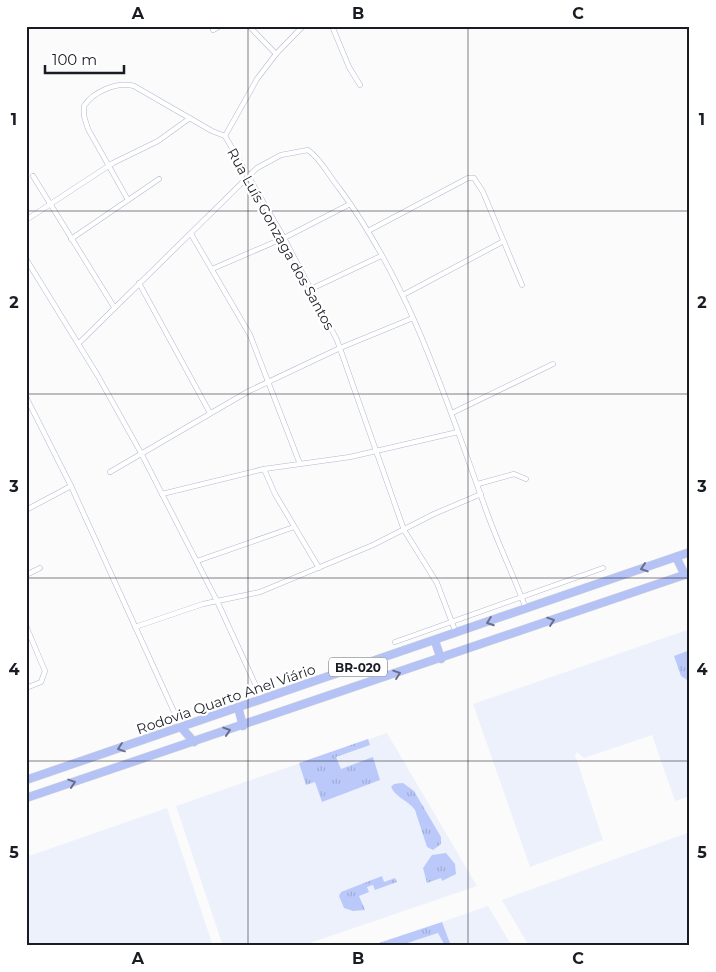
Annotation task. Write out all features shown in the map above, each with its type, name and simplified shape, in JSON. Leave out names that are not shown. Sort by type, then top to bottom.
[{"type":"highway","name":"Rodovia Quarto Anel Viário","points":[[26,780],[457,634],[690,552]]},
{"type":"highway","points":[[676,557],[687,574]]},
{"type":"highway","name":"BR-020","points":[[26,798],[442,659],[687,574]]},
{"type":"highway","points":[[435,641],[442,659]]},
{"type":"highway","points":[[238,707],[244,726]]},
{"type":"highway","points":[[181,727],[194,742]]},
{"type":"street","points":[[213,30],[220,26]]},
{"type":"street","points":[[249,26],[276,54]]},
{"type":"street","name":"Rua Luís Gonzaga dos Santos","points":[[303,26],[276,54],[247,95],[225,136],[284,238],[340,348],[404,530],[437,583],[457,634]]},
{"type":"street","points":[[332,26],[349,67],[360,85]]},
{"type":"street","points":[[128,200],[108,166],[84,116],[84,106],[98,93],[128,84],[225,136]]},
{"type":"street","points":[[26,220],[108,166],[158,141],[190,118]]},
{"type":"street","points":[[79,343],[114,306],[265,162],[287,153],[308,150],[317,159],[368,231],[414,318],[526,609]]},
{"type":"street","points":[[33,176],[114,306]]},
{"type":"street","points":[[368,231],[471,177],[477,180],[481,186],[502,242],[522,285]]},
{"type":"street","points":[[71,238],[159,179]]},
{"type":"street","points":[[212,268],[284,238],[350,204]]},
{"type":"street","points":[[191,234],[250,335],[300,464]]},
{"type":"street","points":[[403,295],[502,242]]},
{"type":"street","points":[[310,289],[381,256]]},
{"type":"street","points":[[26,259],[79,343],[141,453],[217,601],[262,699]]},
{"type":"street","points":[[139,283],[210,413]]},
{"type":"street","points":[[110,472],[210,413],[269,381],[340,348],[414,318]]},
{"type":"street","points":[[452,413],[553,364]]},
{"type":"street","points":[[26,397],[71,486],[181,727]]},
{"type":"street","points":[[162,494],[264,469],[377,452],[458,432]]},
{"type":"street","points":[[264,469],[270,485],[319,568]]},
{"type":"street","points":[[478,484],[514,474],[526,479]]},
{"type":"street","points":[[26,510],[71,486]]},
{"type":"street","points":[[135,627],[217,601],[260,592],[319,568],[481,494]]},
{"type":"street","points":[[197,561],[294,527]]},
{"type":"street","points":[[26,574],[40,568]]},
{"type":"street","points":[[395,642],[603,568]]},
{"type":"street","points":[[26,626],[45,671],[41,682],[26,688]]},
{"type":"shaded area","points":[[690,629],[690,796],[675,801],[652,735],[584,758],[577,752],[575,755],[603,840],[530,867],[473,704]]},
{"type":"shaded area","points":[[387,733],[477,886],[301,946],[223,946],[176,806]]},
{"type":"shaded area","points":[[167,808],[213,946],[26,946],[26,857]]},
{"type":"shaded area","points":[[690,832],[690,939],[683,946],[529,946],[502,900]]},
{"type":"shaded area","points":[[488,906],[512,946],[369,946],[442,922]]},
{"type":"green space","points":[[690,650],[690,679],[687,680],[681,676],[674,656]]},
{"type":"green space","points":[[368,739],[370,745],[336,757],[341,769],[373,757],[380,780],[322,802],[315,782],[306,785],[299,763]]},
{"type":"green space","points":[[403,783],[414,791],[441,837],[441,844],[433,850],[427,847],[415,810],[396,794],[391,787],[394,784]]},
{"type":"green space","points":[[446,853],[455,864],[456,874],[442,881],[441,878],[427,883],[423,868],[432,855]]},
{"type":"green space","points":[[382,876],[384,882],[395,878],[397,882],[375,890],[373,885],[367,887],[369,892],[359,896],[365,910],[353,911],[344,908],[339,896],[341,892]]},
{"type":"green space","points":[[442,922],[451,946],[445,946],[438,933],[398,946],[379,946],[379,943]]}]
